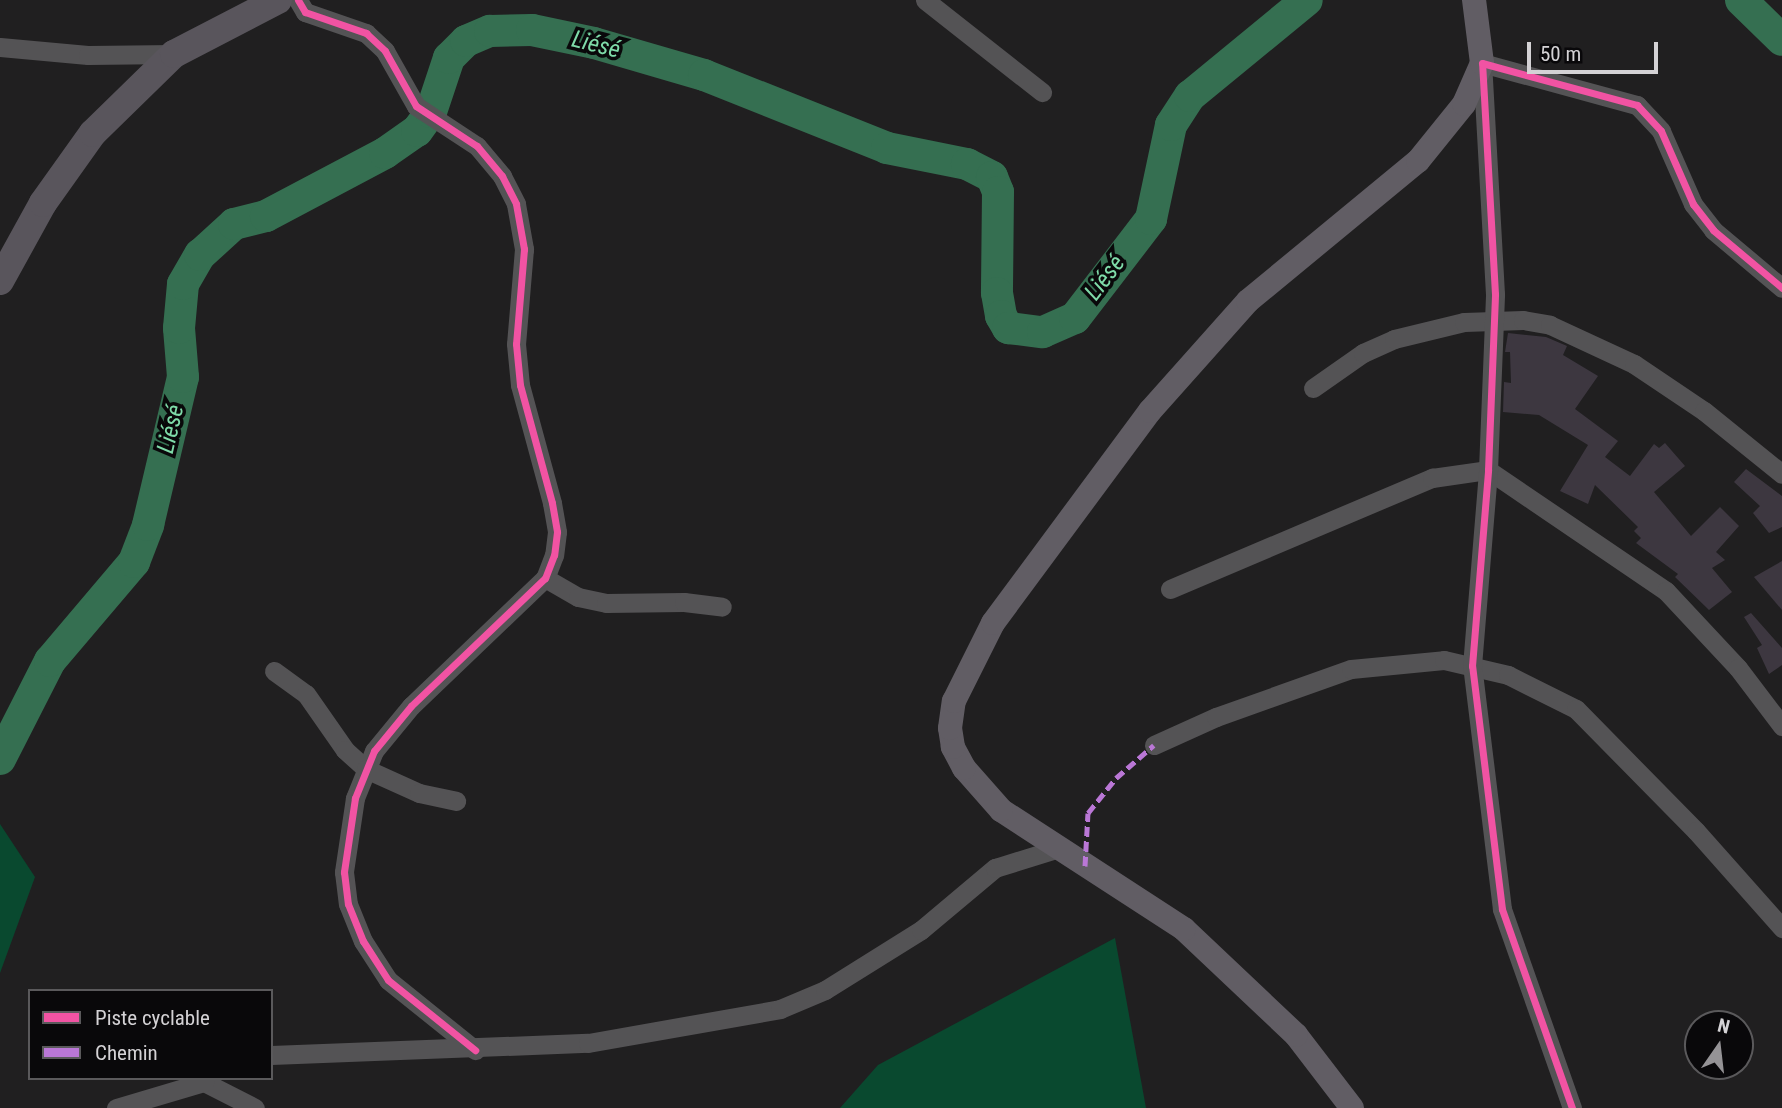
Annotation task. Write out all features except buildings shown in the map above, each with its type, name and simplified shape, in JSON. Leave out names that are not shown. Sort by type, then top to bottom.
[{"type":"highway","points":[[0,281],[65,168],[93,133],[174,54],[278,0]]},
{"type":"main road","points":[[1352,1108],[1296,1035],[1184,929],[1056,849],[1001,810],[953,747],[954,701],[974,656],[993,623],[1142,422],[1197,356],[1302,252],[1418,161],[1464,104],[1482,62],[1474,0]]},
{"type":"street","points":[[298,0],[305,12],[366,33],[385,51],[416,106],[477,146],[502,176],[516,204],[524,248],[516,344],[520,385],[557,532],[545,578],[391,727],[366,769],[347,839],[344,873],[348,904],[363,942],[388,980],[475,1050]]},
{"type":"street","points":[[925,0],[1042,92]]},
{"type":"street","points":[[0,47],[88,55],[174,54]]},
{"type":"street","points":[[1572,1108],[1503,909],[1472,666],[1488,470],[1494,320],[1495,233],[1482,62],[1637,105],[1661,131],[1693,204],[1713,230],[1782,288]]},
{"type":"street","points":[[1313,388],[1363,353],[1394,339],[1494,320],[1523,320],[1577,333],[1634,364],[1703,411],[1782,474]]},
{"type":"street","points":[[1170,589],[1432,478],[1488,470],[1666,590],[1738,668],[1782,726]]},
{"type":"street","points":[[545,578],[578,597],[606,603],[684,601],[722,607]]},
{"type":"street","points":[[1154,745],[1216,717],[1351,669],[1398,661],[1444,660],[1508,676],[1576,709],[1696,831],[1782,928]]},
{"type":"street","points":[[274,671],[306,694],[345,750],[366,769],[419,793],[456,801]]},
{"type":"street","points":[[273,1055],[475,1050],[588,1043],[780,1009],[875,960],[951,907],[995,868],[1056,849]]},
{"type":"street","points":[[116,1108],[207,1080],[255,1108]]},
{"type":"green space","points":[[0,824],[35,877],[0,973]]},
{"type":"green space","points":[[1115,938],[1146,1108],[840,1108],[878,1065]]},
{"type":"waterway","name":"Liésé","points":[[0,759],[50,661],[134,562],[148,525],[183,377],[179,328],[183,284],[200,255],[234,224],[266,216],[385,153],[417,131],[431,112],[449,58],[466,41],[490,31],[532,30],[594,43],[704,75],[887,148],[967,164],[992,177],[998,192],[997,293],[1001,316],[1008,328],[1043,332],[1075,318],[1151,219],[1171,125],[1190,96],[1307,0]]},
{"type":"waterway","name":"Liésé","points":[[1741,0],[1782,40]]},
{"type":"marked path","points":[[1085,866],[1088,813],[1116,778],[1154,745]]},
{"type":"cycle path","points":[[298,0],[305,12],[366,33],[385,51],[416,106],[477,146],[502,176],[516,204],[524,249],[516,344],[520,385],[552,503],[557,532],[554,555],[545,578],[411,706],[374,751],[355,798],[344,872],[348,904],[363,941],[388,980],[475,1050]]},
{"type":"cycle path","points":[[1572,1108],[1502,909],[1472,666],[1488,470],[1495,294],[1482,63],[1637,105],[1661,131],[1693,204],[1713,230],[1782,288]]}]
